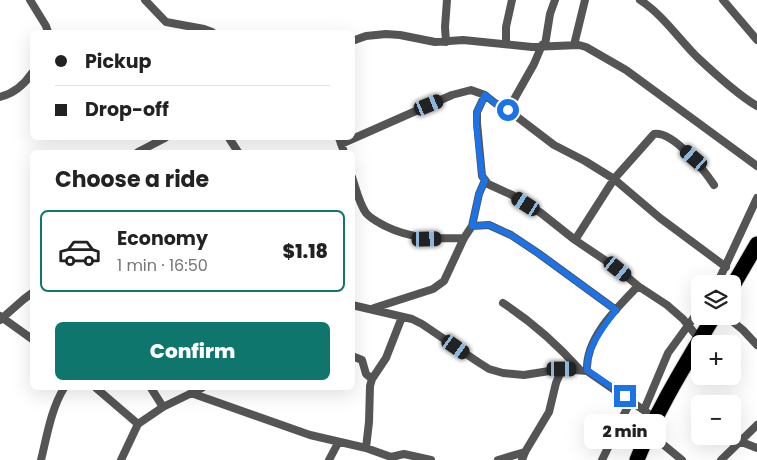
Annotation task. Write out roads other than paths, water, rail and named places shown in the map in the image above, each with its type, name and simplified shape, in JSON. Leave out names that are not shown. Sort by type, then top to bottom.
[{"type":"highway","points":[[740,275],[755,253]]},
{"type":"highway","points":[[638,460],[648,432],[649,414],[674,382],[691,355]]},
{"type":"street","points":[[30,0],[47,30]]},
{"type":"street","points":[[145,0],[166,22],[207,30]]},
{"type":"street","points":[[446,42],[447,0]]},
{"type":"street","points":[[506,43],[506,27],[512,0]]},
{"type":"street","points":[[508,110],[543,45],[555,0]]},
{"type":"street","points":[[574,45],[585,0]]},
{"type":"street","points":[[640,0],[664,19],[698,57],[757,106]]},
{"type":"street","points":[[723,0],[757,40]]},
{"type":"street","points":[[355,40],[366,36],[386,34],[435,42],[463,40],[532,47],[574,45],[586,48],[626,70],[757,166]]},
{"type":"street","points":[[0,97],[26,83],[30,76]]},
{"type":"street","points":[[355,135],[471,90],[485,95],[554,145],[614,179],[660,218],[726,266]]},
{"type":"street","points":[[485,95],[477,112],[476,123],[482,176],[485,180],[541,213],[575,240],[618,269],[638,286],[667,305],[696,335]]},
{"type":"street","points":[[575,240],[614,179],[654,134],[663,134],[694,158],[714,185]]},
{"type":"street","points":[[142,150],[161,140]]},
{"type":"street","points":[[372,309],[439,286],[444,281],[464,238],[472,226],[479,194],[485,180]]},
{"type":"street","points":[[355,185],[367,215],[396,231],[427,239],[464,238]]},
{"type":"street","points":[[722,275],[757,198]]},
{"type":"street","points":[[472,226],[489,225],[511,235],[616,310]]},
{"type":"street","points":[[584,370],[590,350],[598,334],[616,310],[638,286]]},
{"type":"street","points":[[30,295],[1,318],[30,339]]},
{"type":"street","points":[[503,303],[522,316],[584,370],[631,400],[649,414],[668,354],[691,321]]},
{"type":"street","points":[[355,306],[422,324],[489,369],[503,373],[524,375],[562,369],[584,370]]},
{"type":"street","points":[[366,448],[370,386],[372,379],[386,358],[402,317]]},
{"type":"street","points":[[737,325],[757,345]]},
{"type":"street","points":[[355,357],[362,360],[366,374],[372,379]]},
{"type":"street","points":[[522,460],[549,412],[562,369]]},
{"type":"street","points":[[41,460],[51,420],[63,390]]},
{"type":"street","points":[[98,390],[138,424]]},
{"type":"street","points":[[152,390],[163,407]]},
{"type":"street","points":[[121,460],[138,424],[163,407],[198,390]]},
{"type":"street","points":[[191,393],[338,443],[366,448],[392,458],[404,454],[431,460]]},
{"type":"street","points":[[602,460],[631,400]]},
{"type":"street","points":[[741,439],[757,425]]},
{"type":"street","points":[[648,432],[682,460]]},
{"type":"street","points":[[741,442],[757,448]]},
{"type":"street","points":[[329,460],[338,443]]},
{"type":"street","points":[[721,460],[735,445]]},
{"type":"street","points":[[498,460],[525,452]]}]
